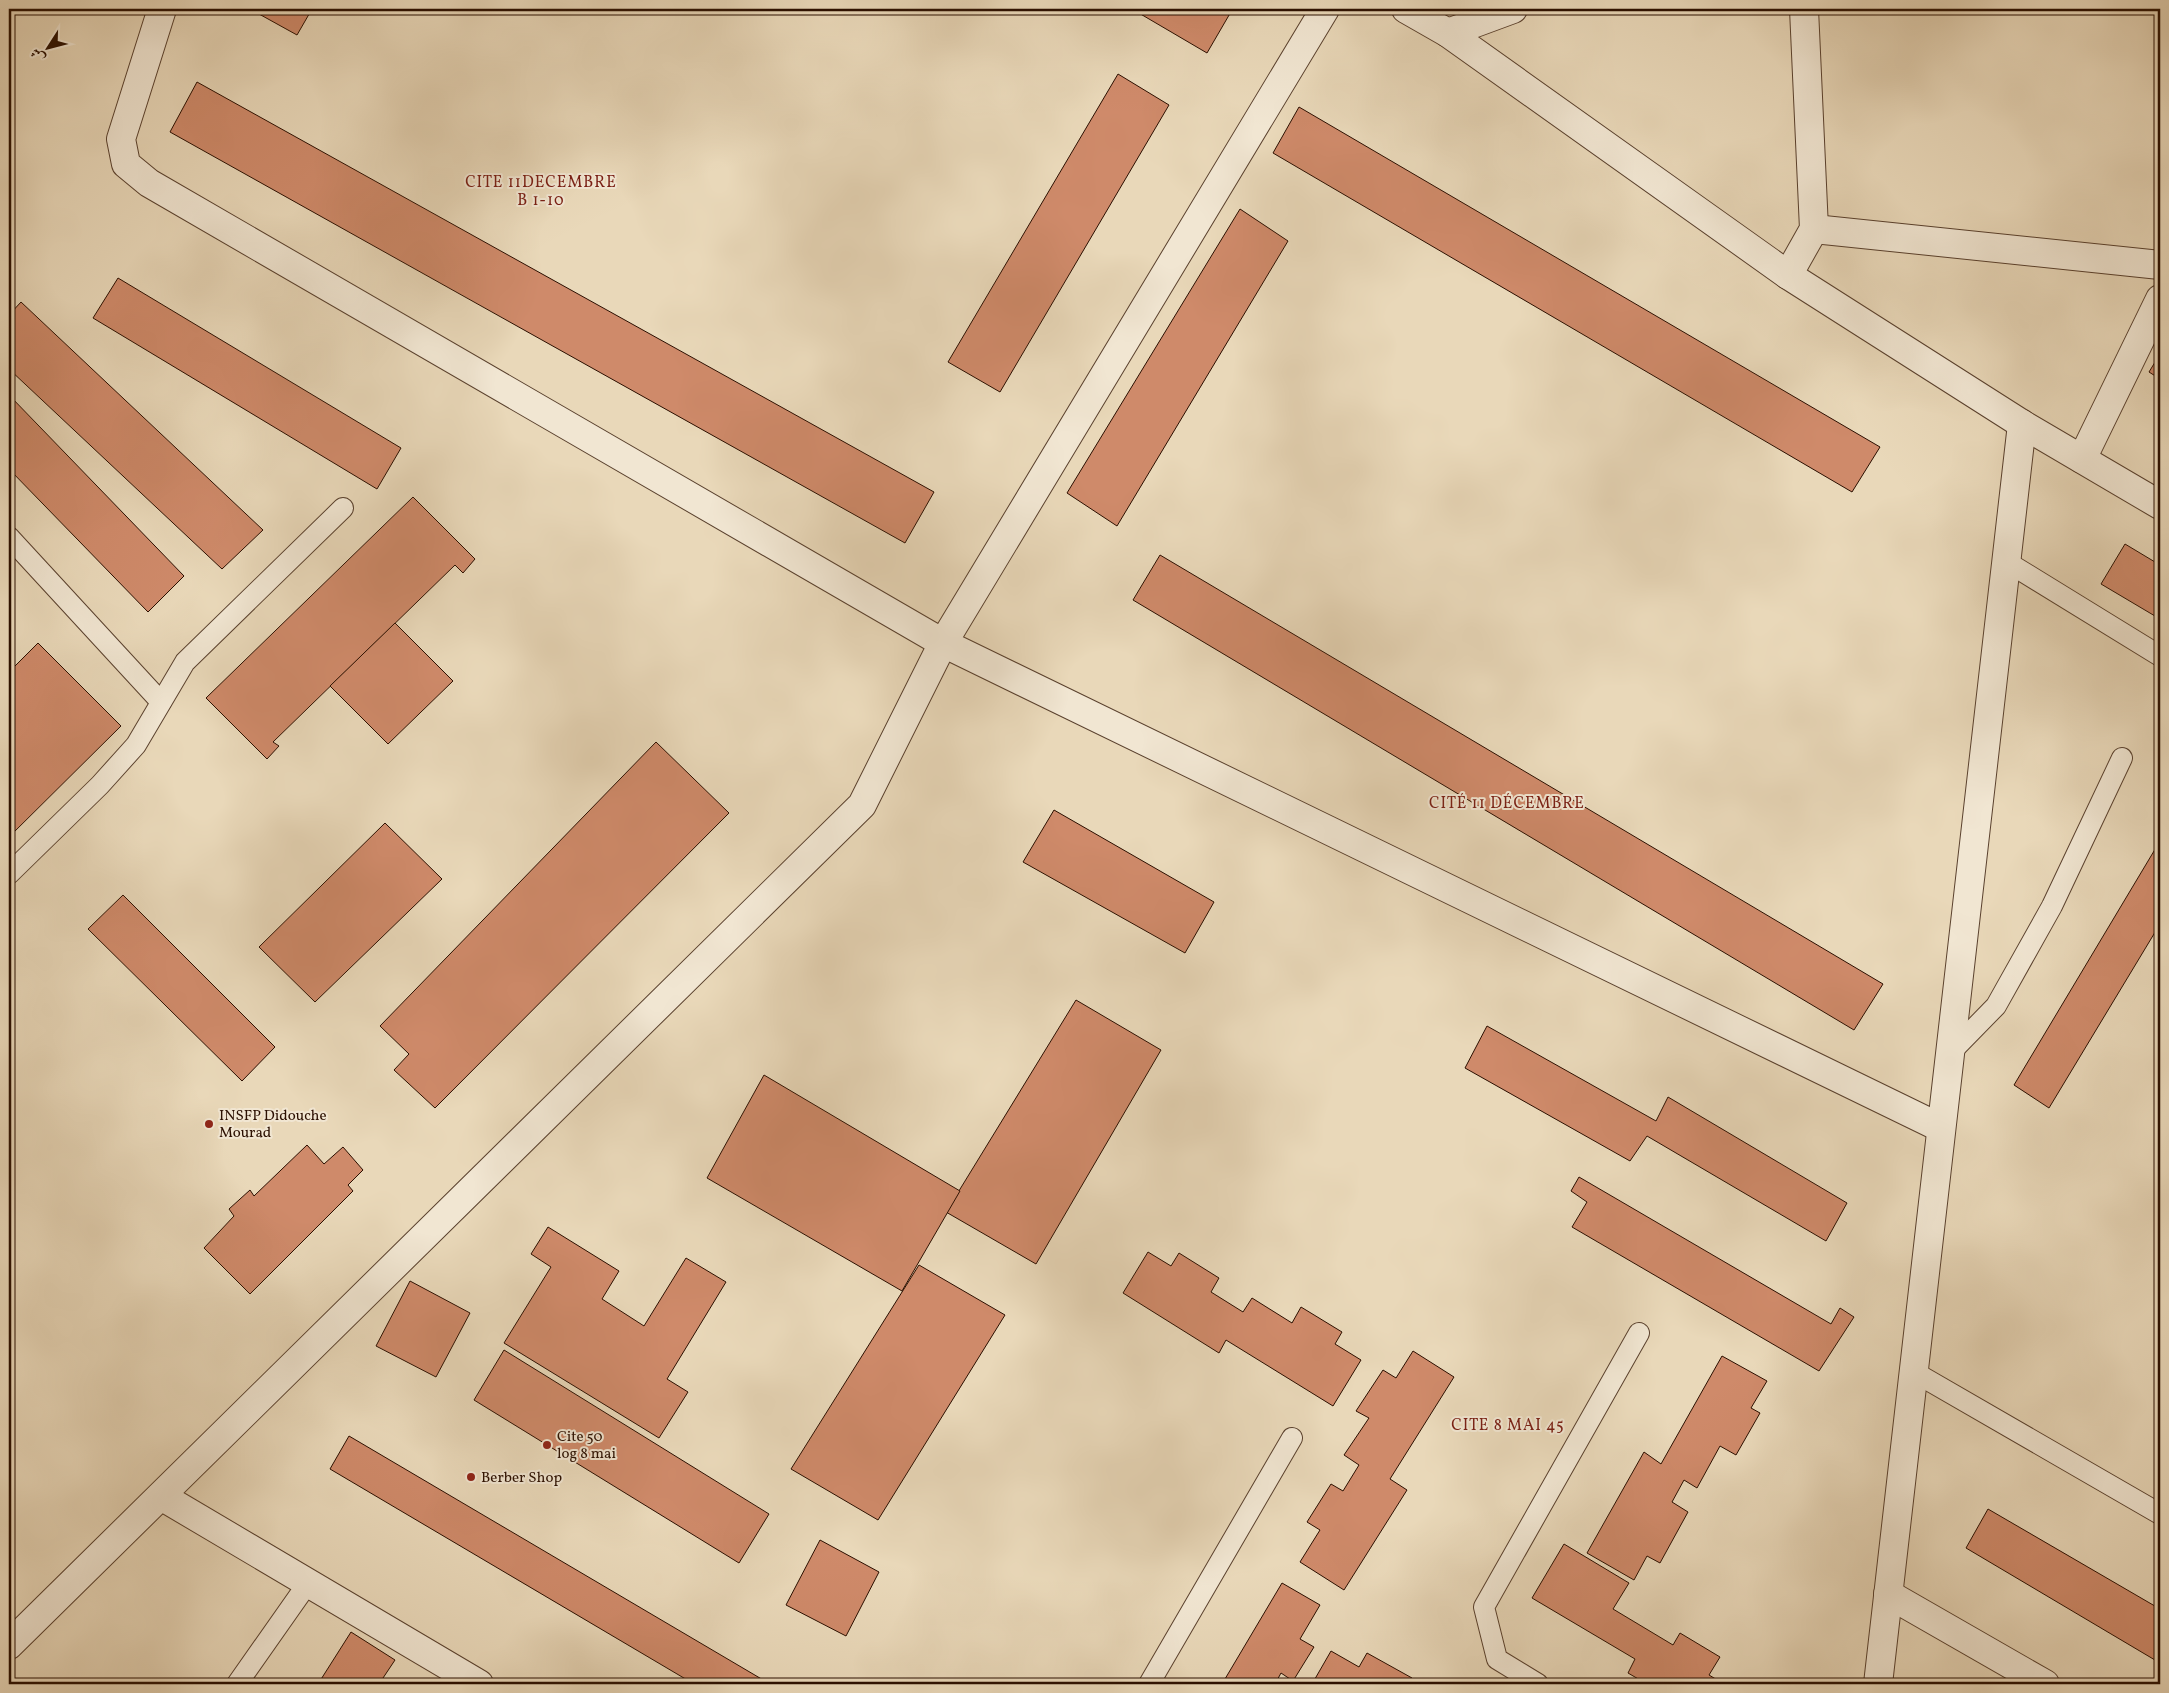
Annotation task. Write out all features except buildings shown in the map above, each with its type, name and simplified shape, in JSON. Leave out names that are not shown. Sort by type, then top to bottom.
[{"type":"street","points":[[162,9],[121,139],[126,164],[148,183],[943,643],[1941,1128]]},
{"type":"street","points":[[9,1645],[862,806],[943,643],[1325,9]]},
{"type":"street","points":[[1406,9],[1448,33],[1788,275],[2022,424],[2160,504]]},
{"type":"street","points":[[1448,33],[1513,9]]},
{"type":"street","points":[[1788,275],[1814,229],[1804,9]]},
{"type":"street","points":[[1814,229],[2160,265]]},
{"type":"street","points":[[2082,459],[2160,299]]},
{"type":"street","points":[[1878,1684],[2022,424]]},
{"type":"street","points":[[161,1496],[479,1684]]},
{"type":"street","points":[[1888,1594],[2045,1684]]},
{"type":"lane","points":[[9,874],[100,785],[136,745],[186,662],[343,508]]},
{"type":"lane","points":[[9,537],[161,702]]},
{"type":"lane","points":[[2006,562],[2160,656]]},
{"type":"lane","points":[[1950,1053],[1996,1006],[2052,906],[2122,758]]},
{"type":"lane","points":[[1538,1684],[1497,1659],[1484,1607],[1639,1333]]},
{"type":"lane","points":[[1914,1372],[2160,1514]]},
{"type":"lane","points":[[1149,1684],[1292,1438]]},
{"type":"lane","points":[[237,1684],[308,1584]]},
{"type":"place","name":"INSFP Didouche Mourad","points":[[209,1124]]},
{"type":"place","name":"Cite 50 log 8 mai","points":[[547,1445]]},
{"type":"place","name":"Berber Shop","points":[[471,1477]]},
{"type":"district","name":"CITE 11DECEMBRE B 1-10","points":[[541,190]]},
{"type":"district","name":"CITÉ 11 DÉCEMBRE","points":[[1507,802]]},
{"type":"district","name":"CITE 8 MAI 45","points":[[1508,1424]]}]
